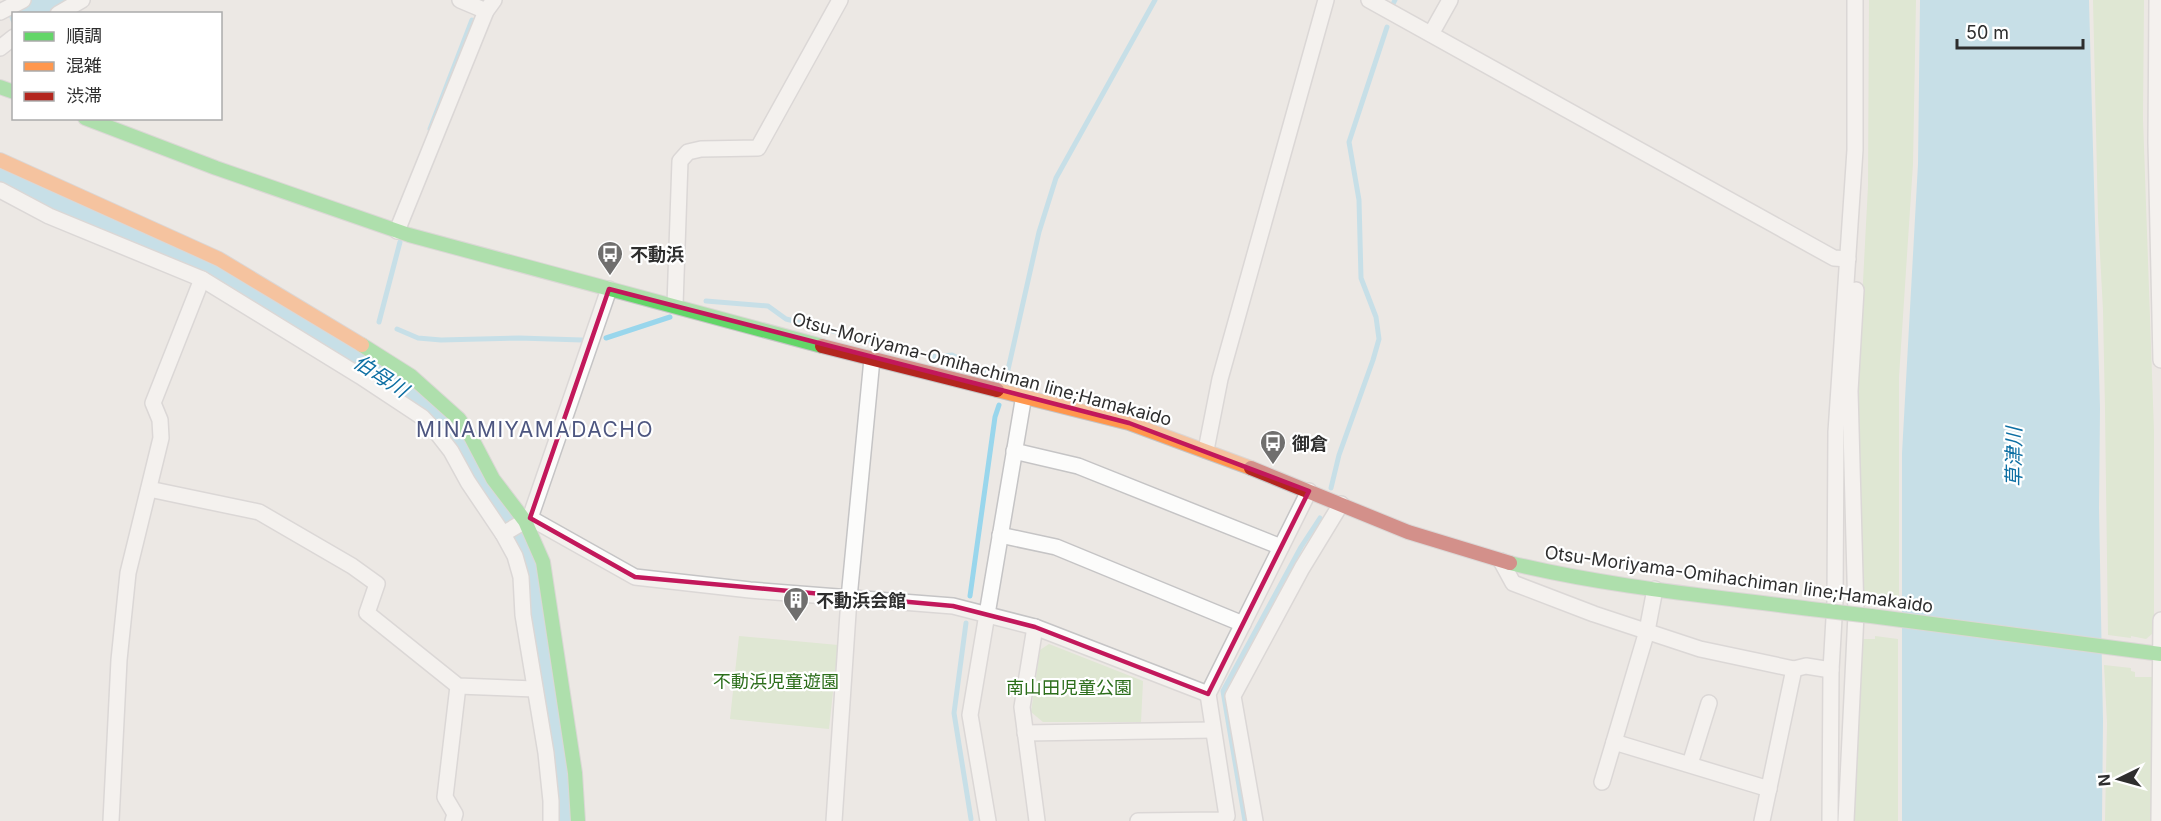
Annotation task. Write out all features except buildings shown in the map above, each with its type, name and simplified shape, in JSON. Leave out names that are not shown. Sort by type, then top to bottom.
[{"type":"main road","name":"Otsu-Moriyama-Omihachiman line;Hamakaido","points":[[90,120],[216,168],[397,231],[872,359],[1129,423],[1206,450],[1408,532],[1501,561],[1559,575],[1655,589],[2161,654]]},
{"type":"main road","points":[[0,160],[219,259],[375,352],[411,376],[459,419],[471,436],[493,479],[527,519],[543,562],[575,773],[579,821]]},
{"type":"street","points":[[0,12],[23,0]]},
{"type":"street","points":[[61,12],[82,0]]},
{"type":"street","points":[[397,231],[490,6],[460,0]]},
{"type":"street","points":[[675,305],[680,161],[688,152],[701,149],[758,148],[840,0]]},
{"type":"street","points":[[1206,450],[1220,379],[1326,0]]},
{"type":"street","points":[[1369,0],[1833,258],[1848,259]]},
{"type":"street","points":[[1431,34],[1450,0]]},
{"type":"street","points":[[1830,821],[1836,432],[1855,150],[1855,0]]},
{"type":"street","points":[[1846,821],[1856,614],[1850,391],[1863,155],[1864,0]]},
{"type":"street","points":[[2157,0],[2156,142],[2161,360]]},
{"type":"street","points":[[0,48],[12,39]]},
{"type":"street","points":[[0,190],[49,216],[202,279],[360,376],[422,417],[438,433],[515,556],[521,577],[523,615],[546,753],[551,821]]},
{"type":"street","points":[[111,821],[118,681],[128,573],[161,438],[159,420],[153,403],[202,279]]},
{"type":"street","points":[[503,534],[527,519],[609,289]]},
{"type":"street","points":[[360,376],[375,352]]},
{"type":"street","points":[[834,821],[849,598],[872,359]]},
{"type":"street","points":[[988,821],[970,715],[1024,395]]},
{"type":"street","points":[[1838,397],[1844,430],[1847,599]]},
{"type":"street","points":[[1014,451],[1078,466],[1281,547]]},
{"type":"street","points":[[148,489],[259,512],[352,566],[377,584],[367,613],[459,686],[535,689]]},
{"type":"street","points":[[1138,821],[1221,820],[1227,816],[1208,694],[1309,491]]},
{"type":"street","points":[[1255,821],[1233,696],[1302,568],[1341,504]]},
{"type":"street","points":[[527,519],[635,577],[750,590],[953,606],[1035,627],[1208,694]]},
{"type":"street","points":[[1000,535],[1056,547],[1243,624]]},
{"type":"street","points":[[1501,561],[1514,583],[1594,614],[1700,649],[1794,669],[1806,666],[1831,670]]},
{"type":"street","points":[[1602,782],[1647,631],[1655,589]]},
{"type":"street","points":[[1838,821],[1845,641],[1856,614]]},
{"type":"street","points":[[2159,821],[2161,620]]},
{"type":"street","points":[[1035,627],[1022,707],[1037,821]]},
{"type":"street","points":[[1762,821],[1794,669]]},
{"type":"street","points":[[453,821],[454,814],[445,797],[459,686]]},
{"type":"street","points":[[1689,764],[1708,704]]},
{"type":"street","points":[[1025,733],[1213,730]]},
{"type":"street","points":[[1614,742],[1769,789]]},
{"type":"highlighted area","points":[[609,289],[1129,423],[1309,491],[1208,694],[1035,627],[953,606],[635,577],[530,518]]},
{"type":"green space","points":[[1869,0],[1916,0],[1913,164],[1899,377],[1899,608],[1865,604],[1861,596],[1861,499],[1856,416],[1868,186]]},
{"type":"green space","points":[[2093,0],[2144,0],[2143,119],[2154,431],[2154,628],[2152,634],[2146,639],[2108,635],[2103,310],[2098,217]]},
{"type":"green space","name":"不動浜児童遊園","points":[[739,636],[838,645],[829,729],[730,719]]},
{"type":"green space","points":[[1875,636],[1898,639],[1898,821],[1853,821],[1859,639],[1875,639]]},
{"type":"green space","name":"南山田児童公園","points":[[1049,644],[1143,681],[1141,722],[1043,722],[1031,712],[1040,650]]},
{"type":"green space","points":[[2104,665],[2131,668],[2131,671],[2135,672],[2135,677],[2153,677],[2151,821],[2105,821],[2107,723]]},
{"type":"water","name":"草津川","points":[[1920,0],[2089,0],[2100,408],[2102,821],[1902,821],[1902,453],[1918,164]]},
{"type":"waterway","name":"伯母川","points":[[28,12],[52,0]]},
{"type":"waterway","points":[[1005,383],[1039,232],[1056,178],[1155,0]]},
{"type":"waterway","points":[[1393,4],[1395,0]]},
{"type":"waterway","points":[[430,129],[472,20]]},
{"type":"waterway","points":[[1331,488],[1339,455],[1379,339],[1376,317],[1361,278],[1359,200],[1349,142],[1387,27]]},
{"type":"waterway","name":"伯母川","points":[[0,174],[98,218],[202,269],[401,386],[451,428],[530,559],[544,667],[560,758],[565,799],[564,821]]},
{"type":"waterway","points":[[379,322],[400,242]]},
{"type":"waterway","points":[[706,301],[768,306],[786,319],[936,357],[952,355],[1004,381]]},
{"type":"waterway","points":[[606,338],[670,317]]},
{"type":"waterway","points":[[397,329],[418,338],[441,340],[519,338],[582,340]]},
{"type":"waterway","points":[[970,596],[995,417],[999,405]]},
{"type":"waterway","points":[[1245,821],[1223,691],[1301,547],[1320,518]]},
{"type":"waterway","points":[[966,623],[954,713],[971,819]]},
{"type":"traffic: fast","points":[[0,87],[12,91]]},
{"type":"traffic: fast","points":[[90,120],[216,168],[409,235],[822,346]]},
{"type":"traffic: fast","points":[[362,345],[411,376],[459,419],[493,479],[525,521],[543,562],[575,773],[578,821]]},
{"type":"traffic: fast","points":[[1510,563],[1622,585],[1811,609]]},
{"type":"traffic: fast","points":[[1811,609],[1871,616]]},
{"type":"traffic: fast","points":[[1871,616],[2161,654]]},
{"type":"traffic: slow","points":[[0,160],[219,259],[362,345]]},
{"type":"traffic: slow","points":[[997,390],[1129,423],[1251,468]]},
{"type":"traffic: jam","points":[[822,346],[997,390]]},
{"type":"traffic: jam","points":[[1251,468],[1408,532],[1510,563]]},
{"type":"place","name":"不動浜","points":[[610,277]]},
{"type":"place","name":"御倉","points":[[1273,466]]},
{"type":"place","name":"不動浜会館","points":[[796,623]]},
{"type":"district","name":"MINAMIYAMADACHO","points":[[535,429]]}]
